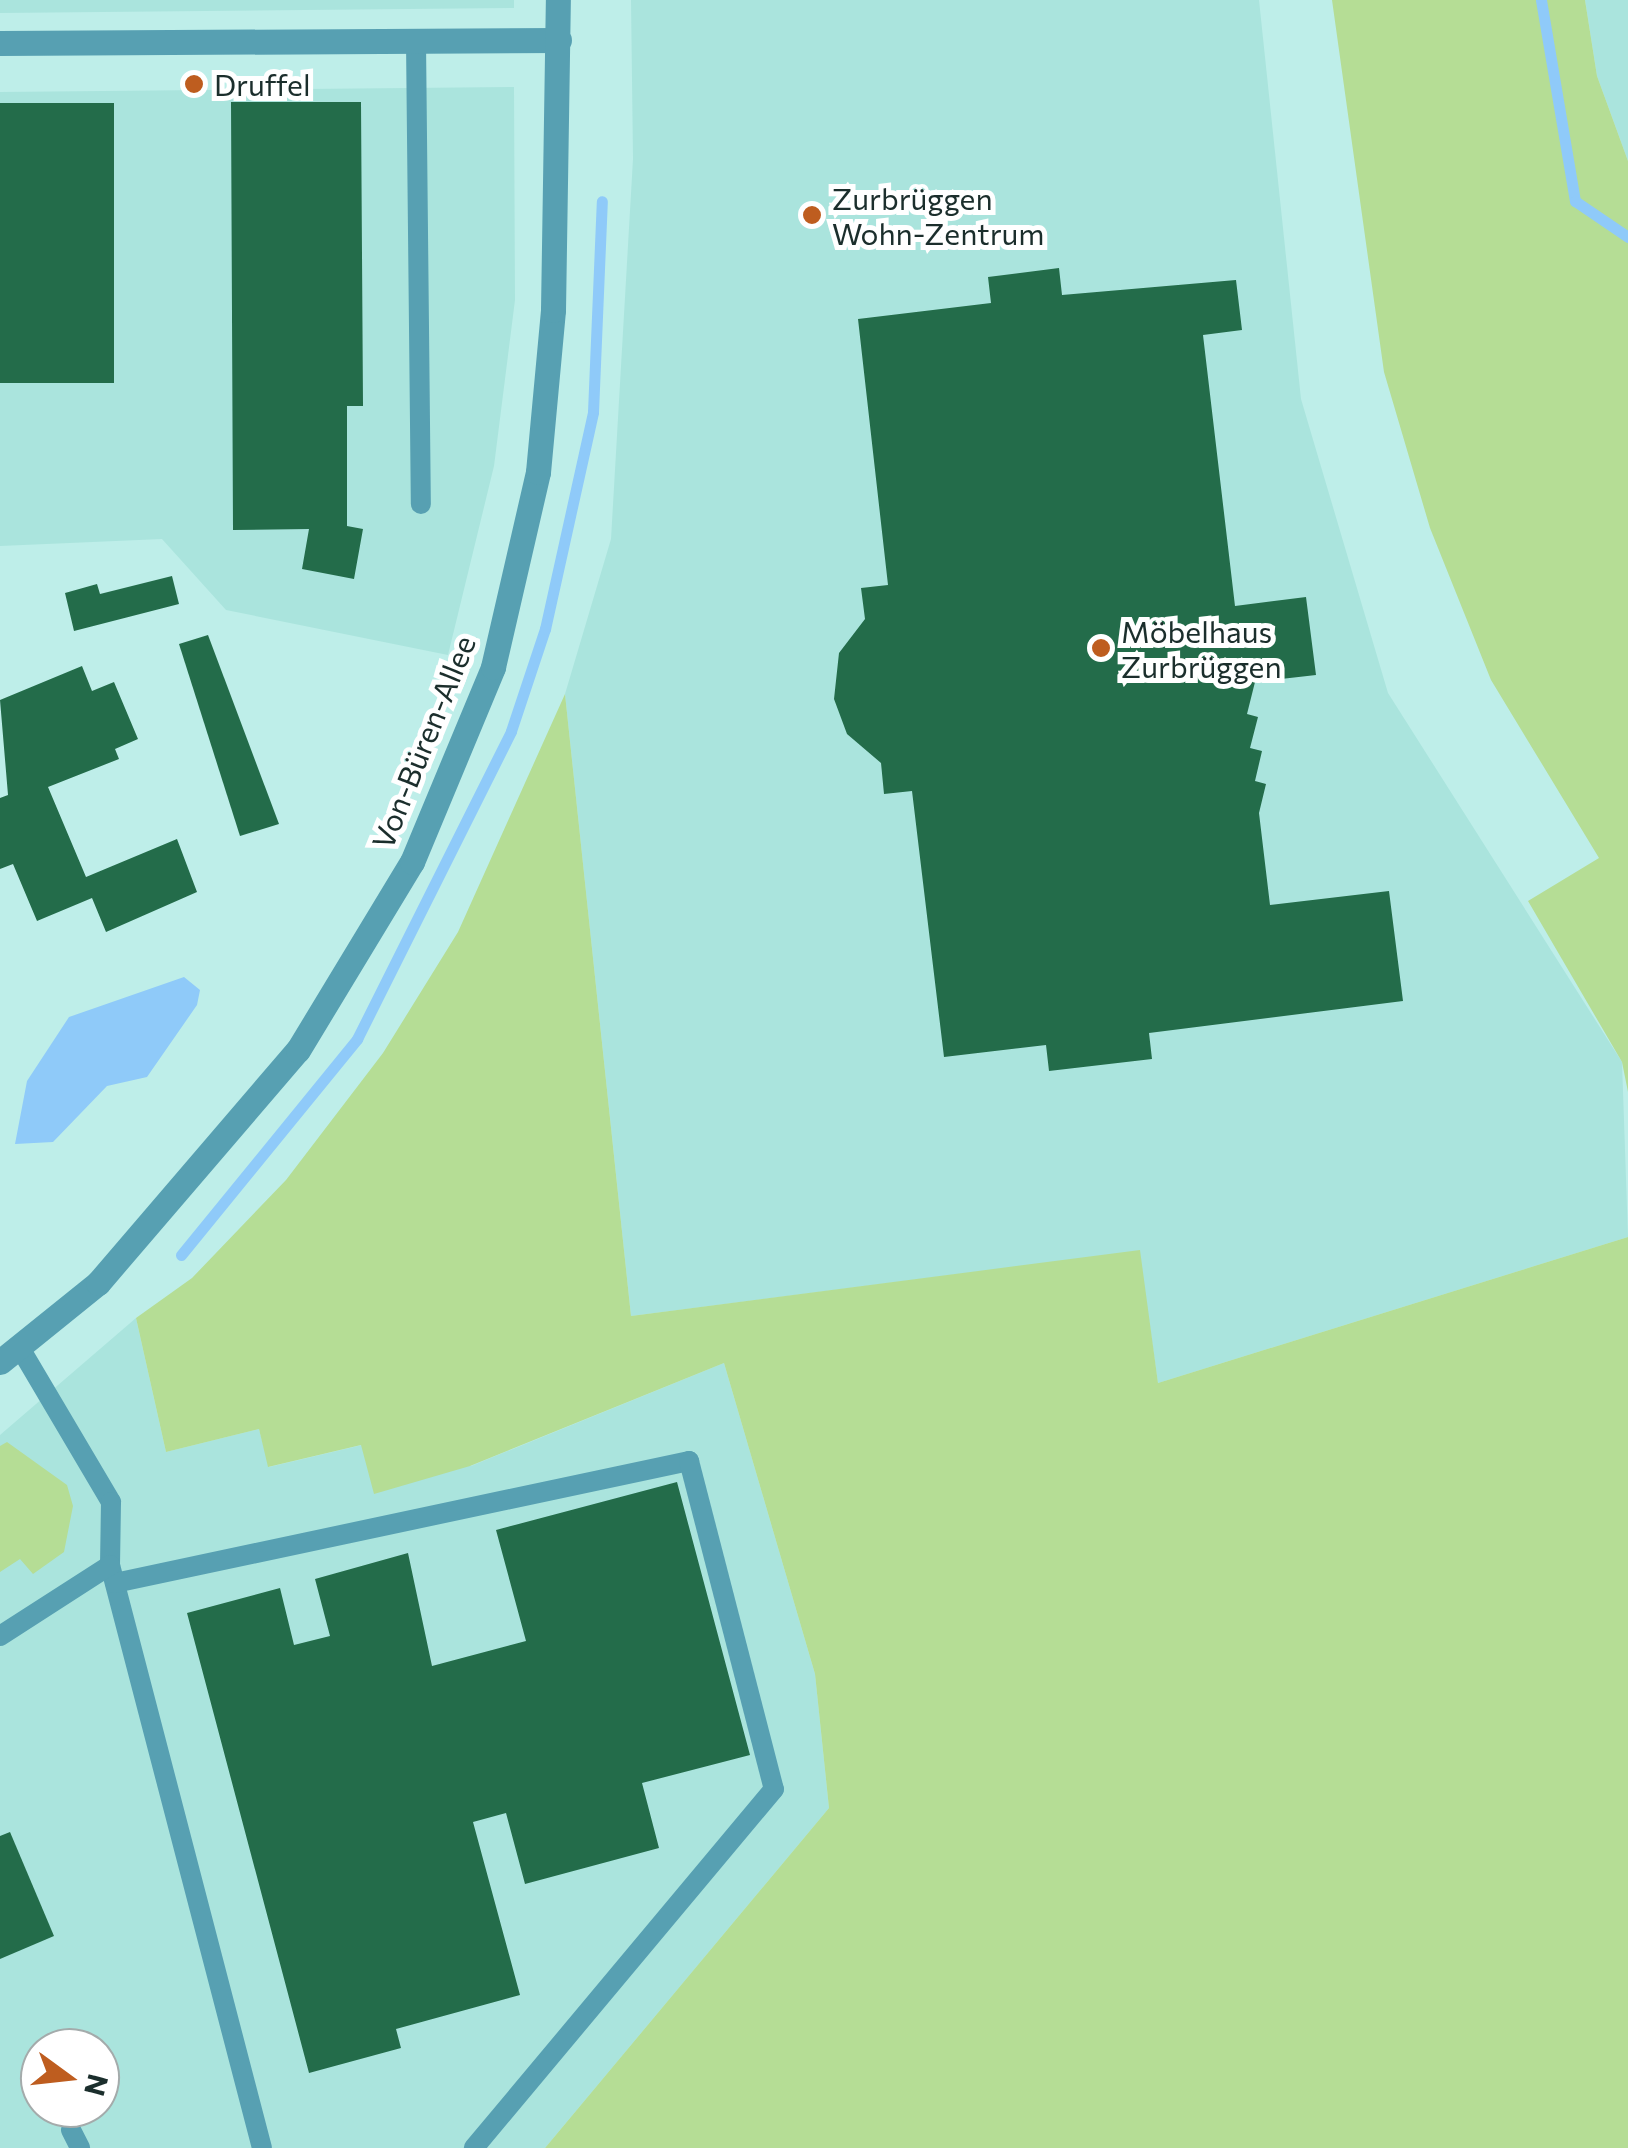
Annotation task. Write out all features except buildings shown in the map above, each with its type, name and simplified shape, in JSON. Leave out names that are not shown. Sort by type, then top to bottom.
[{"type":"street","name":"Von-Büren-Allee","points":[[10,1355],[98,1282],[298,1050],[412,862],[486,685],[538,472],[558,0]]},
{"type":"street","points":[[0,43],[559,40]]},
{"type":"lane","points":[[416,41],[421,504]]},
{"type":"lane","points":[[10,1355],[111,1502],[112,1574],[262,2148]]},
{"type":"lane","points":[[0,1636],[112,1574],[689,1460],[774,1789],[474,2148]]},
{"type":"shaded area","points":[[0,0],[514,0],[514,8],[0,13]]},
{"type":"shaded area","points":[[631,0],[1259,0],[1301,399],[1388,693],[1622,1062],[1628,1237],[1158,1383],[1139,1251],[631,1316],[565,694],[611,539],[633,159]]},
{"type":"shaded area","points":[[1585,0],[1628,0],[1628,161],[1597,76]]},
{"type":"shaded area","points":[[514,87],[515,300],[494,466],[448,655],[226,610],[162,539],[0,546],[0,92]]},
{"type":"shaded area","points":[[136,1318],[166,1452],[259,1429],[269,1467],[362,1445],[471,1466],[724,1363],[815,1674],[829,1808],[545,2148],[0,2148],[0,1435]]},
{"type":"green space","points":[[1332,0],[1585,0],[1597,76],[1628,161],[1628,1092],[1622,1062],[1528,901],[1599,858],[1491,680],[1430,528],[1384,372]]},
{"type":"green space","points":[[565,694],[631,1316],[1140,1250],[1158,1383],[1628,1237],[1628,2148],[545,2148],[829,1808],[815,1674],[724,1363],[470,1466],[374,1494],[361,1445],[268,1467],[259,1429],[166,1452],[136,1318],[192,1278],[286,1180],[383,1053],[458,932]]},
{"type":"green space","points":[[7,1442],[67,1485],[73,1506],[64,1552],[33,1574],[20,1559],[0,1572],[0,1446]]},
{"type":"water","points":[[184,977],[200,990],[197,1005],[147,1077],[107,1086],[53,1142],[15,1144],[27,1081],[69,1017]]},
{"type":"waterway","points":[[1541,0],[1575,201],[1628,237]]},
{"type":"waterway","points":[[181,1255],[357,1039],[511,731],[545,629],[593,412],[602,201]]},
{"type":"place","name":"Druffel","points":[[194,84]]},
{"type":"place","name":"Zurbrüggen Wohn-Zentrum","points":[[812,215]]},
{"type":"place","name":"Möbelhaus Zurbrüggen","points":[[1101,648]]}]
